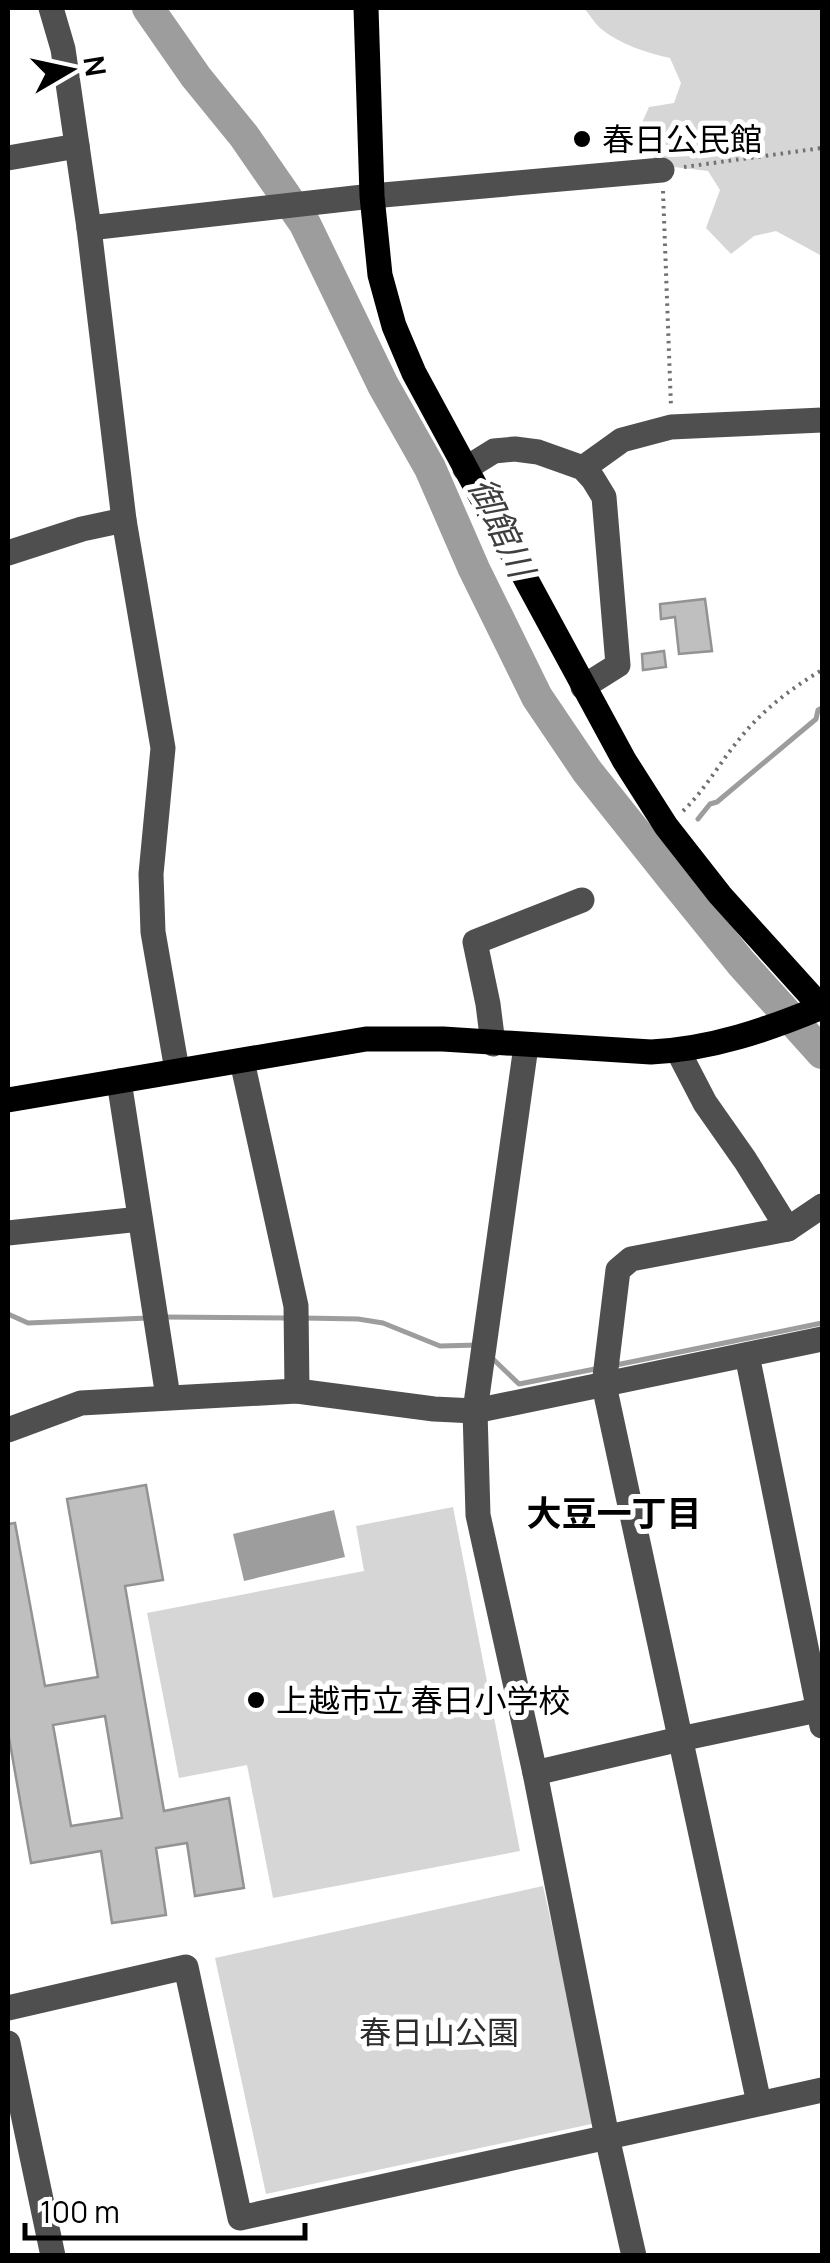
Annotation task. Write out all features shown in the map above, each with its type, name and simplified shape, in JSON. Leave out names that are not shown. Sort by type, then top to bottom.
[{"type":"main road","points":[[8,1100],[366,1039],[678,1051],[739,1038],[822,1008],[720,895],[666,826],[583,687],[414,372],[394,326],[380,275],[372,196],[366,8]]},
{"type":"street","points":[[51,8],[64,49],[90,228],[124,520],[163,748],[151,874],[152,932],[177,1070]]},
{"type":"street","points":[[8,158],[77,146]]},
{"type":"street","points":[[90,228],[372,196],[662,170]]},
{"type":"street","points":[[583,468],[622,440],[672,426],[822,420]]},
{"type":"street","points":[[465,469],[494,451],[515,448],[538,452],[583,468],[604,497],[618,666],[583,687]]},
{"type":"street","points":[[8,554],[82,529],[124,520]]},
{"type":"street","points":[[493,1044],[475,942],[582,900]]},
{"type":"street","points":[[526,1046],[475,1412],[478,1515],[634,2256]]},
{"type":"street","points":[[678,1051],[705,1103],[788,1229]]},
{"type":"street","points":[[242,1060],[296,1306],[298,1391]]},
{"type":"street","points":[[119,1081],[168,1397]]},
{"type":"street","points":[[759,2104],[604,1385],[618,1270],[631,1259],[788,1229],[822,1206]]},
{"type":"street","points":[[8,1233],[140,1218]]},
{"type":"street","points":[[8,1430],[81,1403],[298,1391],[475,1412],[822,1339]]},
{"type":"street","points":[[535,1773],[680,1738],[821,1715],[747,1355]]},
{"type":"street","points":[[8,2008],[186,1967],[240,2218],[822,2090]]},
{"type":"street","points":[[8,2043],[53,2256]]},
{"type":"path","points":[[672,426],[662,170],[822,148]]},
{"type":"path","points":[[666,826],[690,805],[739,738],[764,712],[822,670]]},
{"type":"green space","points":[[584,8],[822,8],[822,256],[776,231],[754,236],[731,254],[706,228],[720,190],[708,171],[657,165],[641,125],[649,107],[674,103],[681,83],[670,58],[616,39],[600,28]]},
{"type":"green space","points":[[453,1507],[520,1851],[273,1898],[247,1765],[179,1778],[147,1613],[364,1571],[356,1526]]},
{"type":"green space","name":"春日山公園","points":[[543,1886],[596,2123],[266,2194],[215,1958]]},
{"type":"shaded area","points":[[334,1510],[345,1557],[244,1581],[233,1534]]},
{"type":"building","points":[[705,599],[712,651],[679,654],[675,617],[661,619],[660,604]]},
{"type":"building","points":[[664,651],[666,667],[643,670],[642,654]]},
{"type":"building","points":[[146,1485],[163,1580],[125,1586],[164,1811],[229,1798],[244,1888],[195,1896],[187,1843],[156,1848],[166,1915],[112,1923],[101,1851],[31,1863],[8,1732],[8,1524],[15,1523],[45,1686],[98,1677],[67,1499]],"holes":[[[105,1716],[122,1818],[71,1826],[53,1725]]]},
{"type":"waterway","name":"御館川","points":[[148,8],[305,224],[383,385],[430,468],[537,697],[587,771],[673,879],[822,1053]]},
{"type":"waterway","points":[[698,819],[710,804],[816,719],[822,708]]},
{"type":"waterway","points":[[8,1314],[28,1323],[148,1318]]},
{"type":"waterway","points":[[164,1317],[287,1318]]},
{"type":"waterway","points":[[303,1318],[358,1319],[383,1323],[440,1346],[478,1345]]},
{"type":"waterway","points":[[616,1365],[822,1323]]},
{"type":"waterway","points":[[493,1359],[519,1384],[600,1368]]},
{"type":"place","name":"春日公民館","points":[[582,139]]},
{"type":"place","name":"上越市立 春日小学校","points":[[256,1700]]},
{"type":"district","name":"大豆一丁目","points":[[614,1513]]}]
